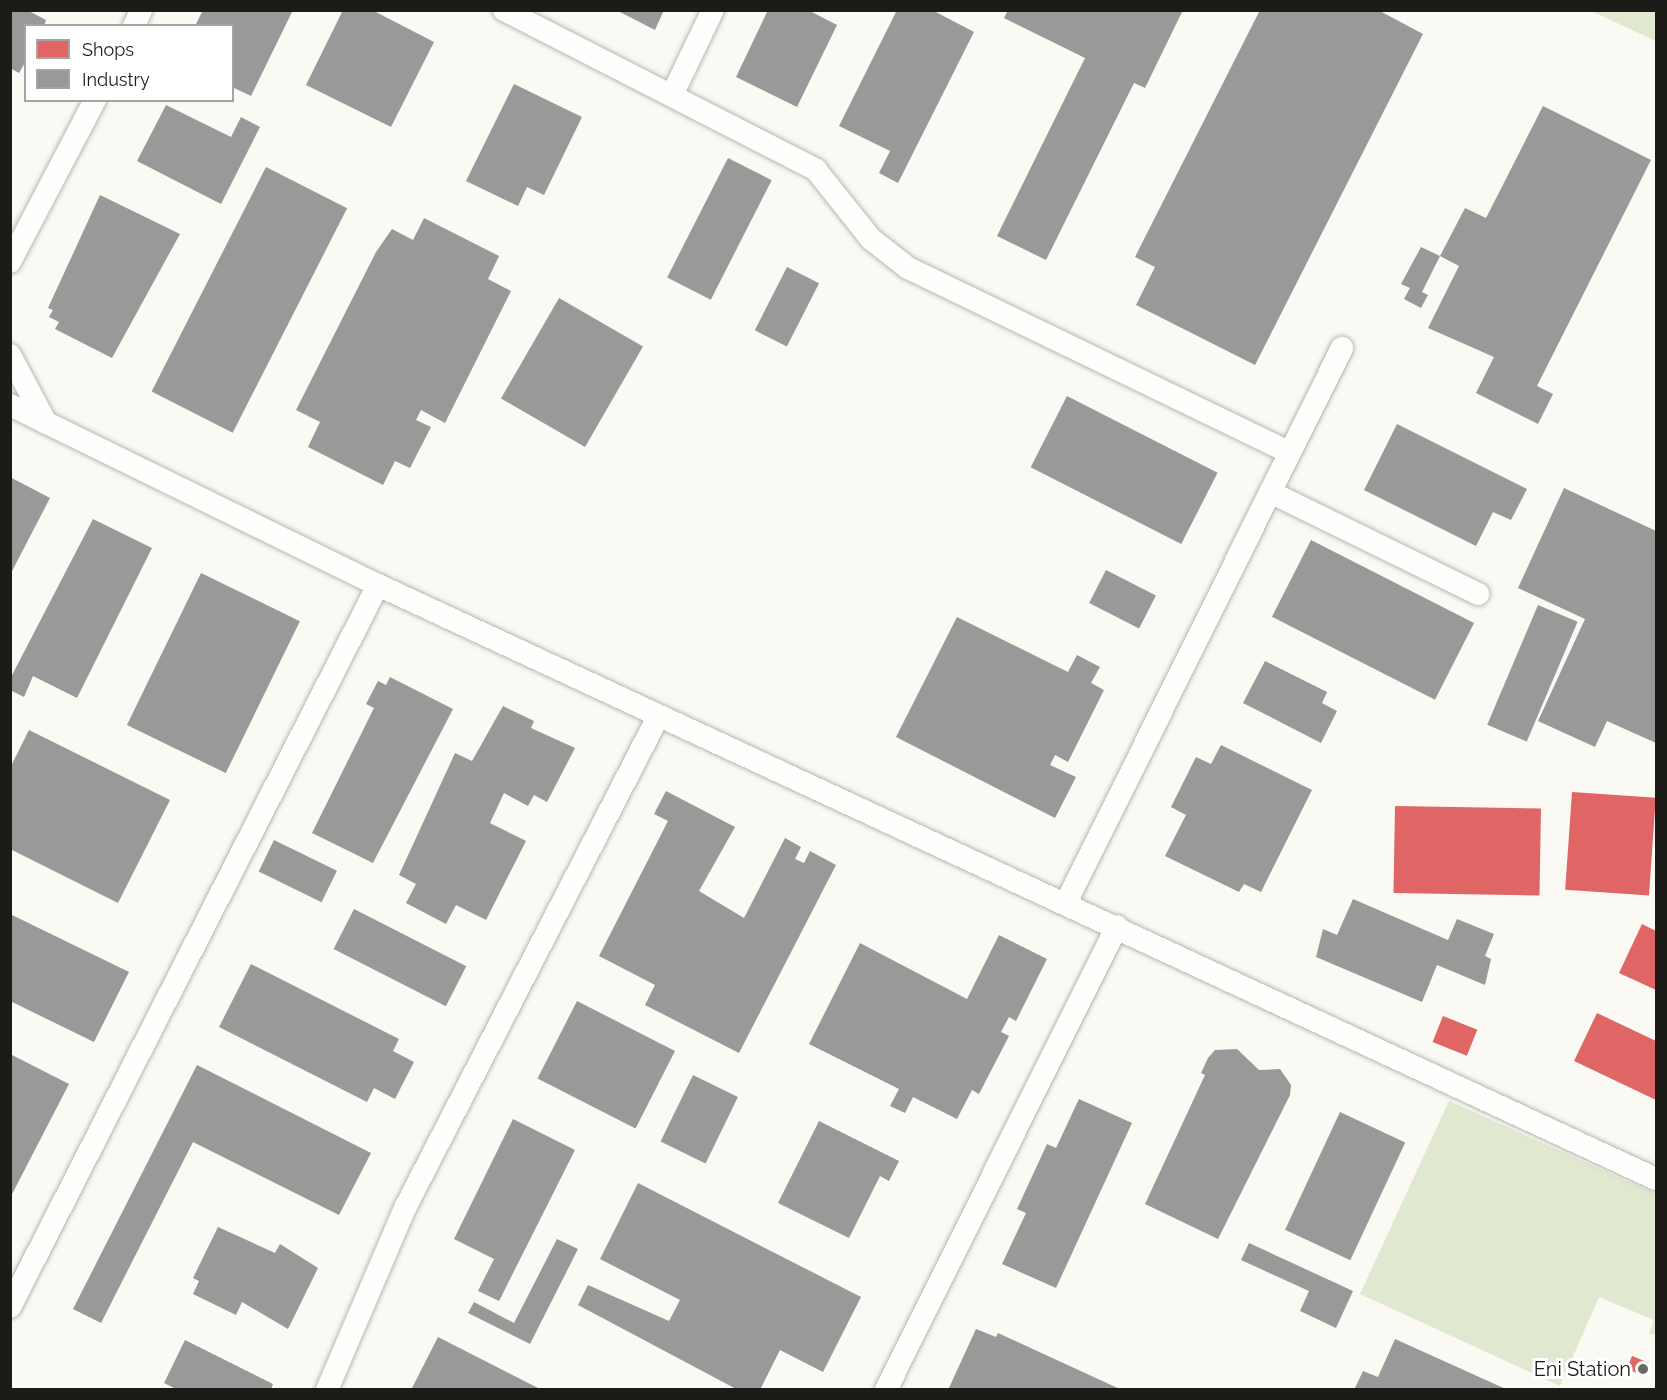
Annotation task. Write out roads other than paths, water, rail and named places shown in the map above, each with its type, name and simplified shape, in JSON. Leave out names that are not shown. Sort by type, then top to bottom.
[{"type":"street","points":[[135,24],[141,10]]},
{"type":"street","points":[[504,10],[673,93],[816,170],[871,239],[908,268],[1290,453]]},
{"type":"street","points":[[673,93],[713,10]]},
{"type":"street","points":[[10,262],[94,102]]},
{"type":"street","points":[[1066,903],[1342,348]]},
{"type":"street","points":[[10,354],[46,423]]},
{"type":"street","points":[[10,405],[378,585],[658,717],[1118,926],[1655,1177]]},
{"type":"street","points":[[1270,492],[1478,594]]},
{"type":"street","points":[[10,1307],[378,585]]},
{"type":"street","points":[[327,1389],[406,1206],[658,717]]},
{"type":"street","points":[[886,1389],[1118,926]]},
{"type":"place","name":"Eni Station","points":[[1643,1369]]}]
